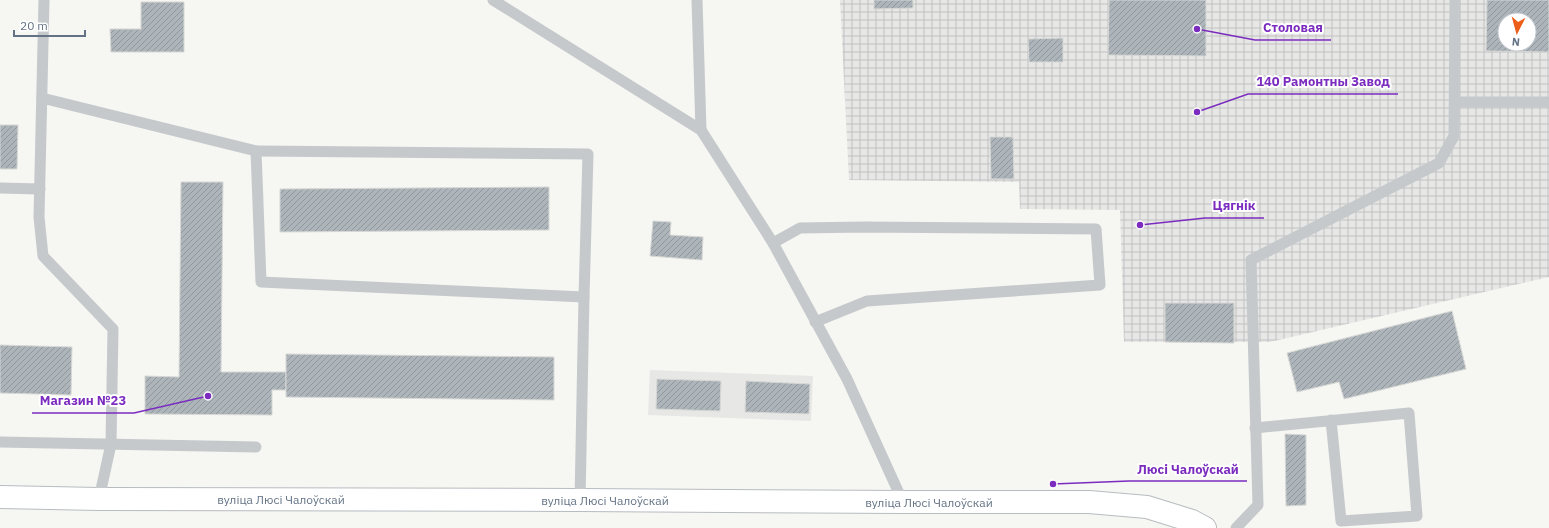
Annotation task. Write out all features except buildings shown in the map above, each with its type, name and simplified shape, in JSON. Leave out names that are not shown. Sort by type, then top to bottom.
[{"type":"street","name":"вуліца Люсі Чалоўскай","points":[[0,497],[99,499],[1089,502],[1147,507],[1192,521],[1205,528]]},
{"type":"lane","points":[[44,0],[39,217],[43,256],[113,329],[111,444],[99,499]]},
{"type":"lane","points":[[493,0],[701,130],[773,243],[847,379],[903,502]]},
{"type":"lane","points":[[697,0],[701,130]]},
{"type":"lane","points":[[1236,528],[1258,505],[1251,260],[1439,164],[1454,136],[1455,0]]},
{"type":"lane","points":[[42,98],[256,152],[588,154],[580,500]]},
{"type":"lane","points":[[1455,102],[1549,102]]},
{"type":"lane","points":[[256,152],[261,282],[584,297]]},
{"type":"lane","points":[[0,188],[40,189]]},
{"type":"lane","points":[[773,243],[800,228],[1096,229],[1100,286],[867,301],[816,322]]},
{"type":"lane","points":[[1255,428],[1331,420],[1409,413],[1417,516],[1341,521],[1331,420]]},
{"type":"lane","points":[[0,442],[256,447]]},
{"type":"shaded area","points":[[840,0],[1549,0],[1549,277],[1270,342],[1124,342],[1120,210],[1020,209],[1019,182],[849,180]]},
{"type":"shaded area","points":[[650,370],[813,376],[811,421],[648,415]]},
{"type":"place","name":"Столовая","points":[[1197,29]]},
{"type":"place","name":"140 Рамонтны Завод","points":[[1197,112]]},
{"type":"place","name":"Цягнік","points":[[1140,225]]},
{"type":"place","name":"Магазин №23","points":[[208,396]]},
{"type":"place","name":"Люсі Чалоўскай","points":[[1053,484]]}]
